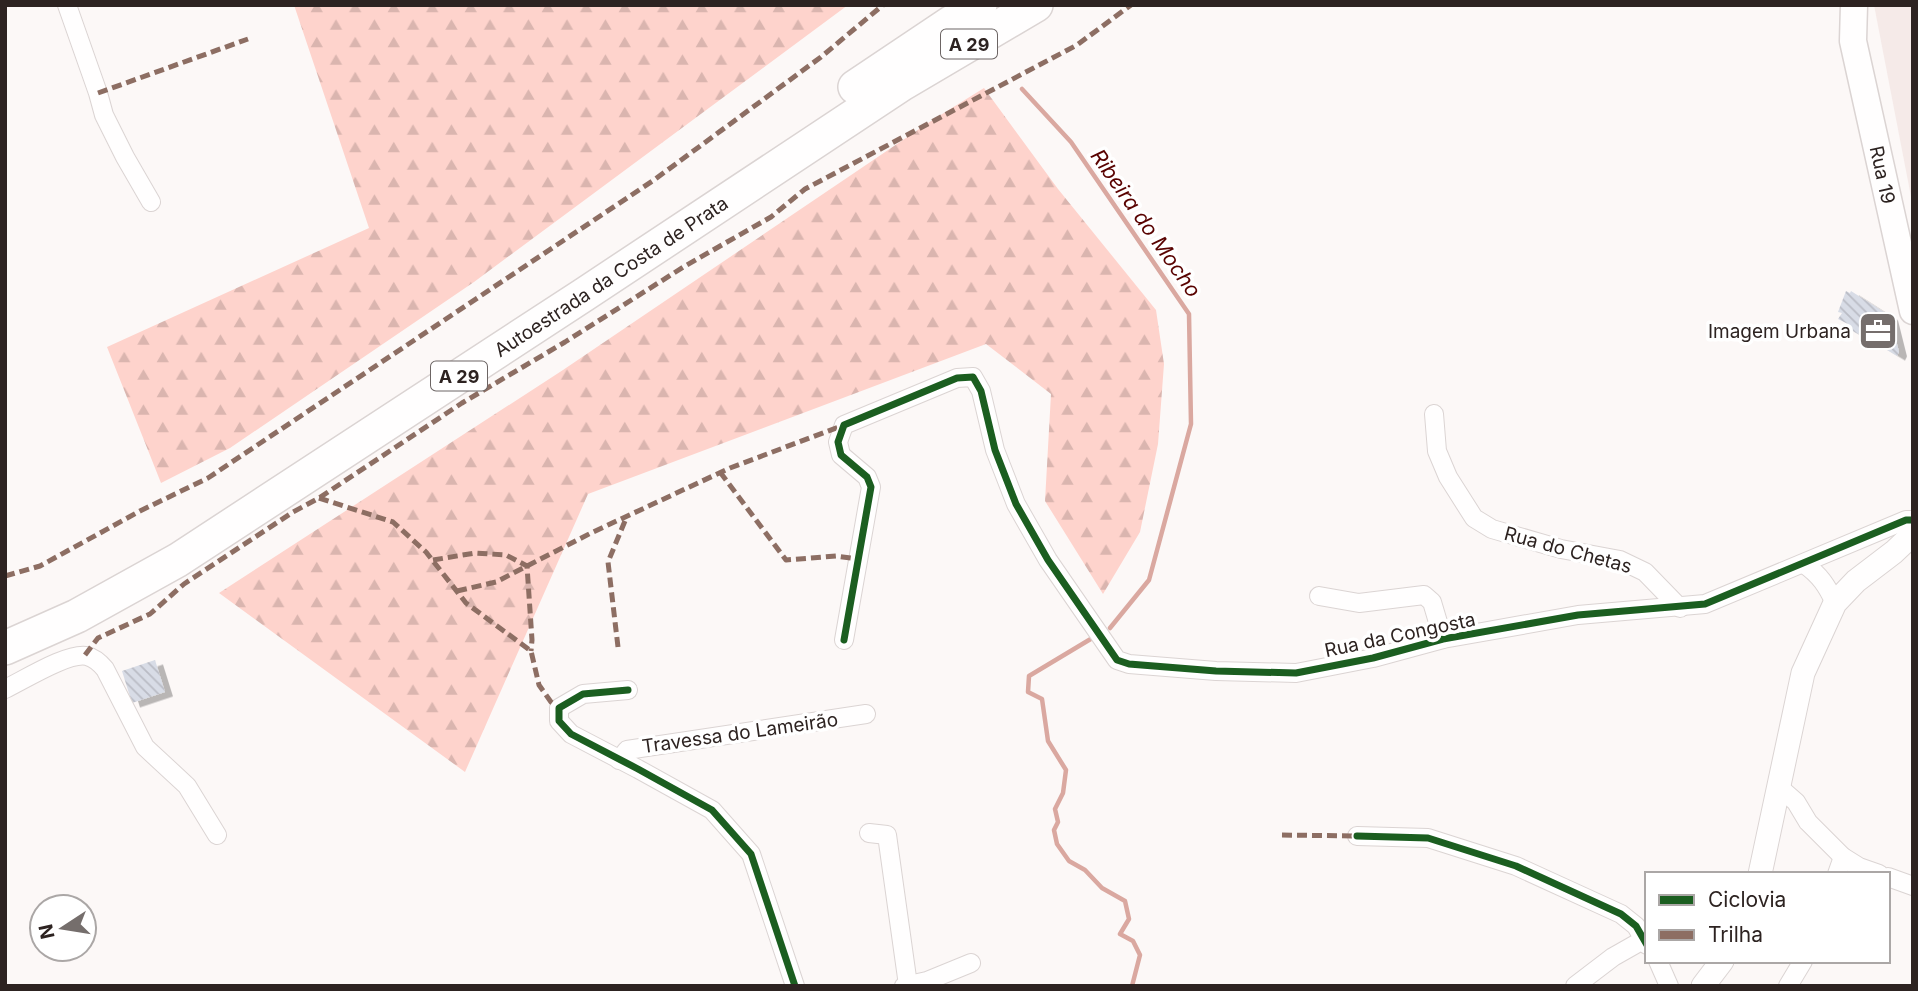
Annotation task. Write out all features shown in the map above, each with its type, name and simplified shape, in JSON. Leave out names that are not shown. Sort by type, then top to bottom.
[{"type":"highway","name":"Autoestrada da Costa de Prata","points":[[5,625],[67,597],[165,542],[575,276],[980,5]]},
{"type":"highway","name":"Autoestrada da Costa de Prata","points":[[5,648],[77,615],[178,560],[902,83],[1036,5]]},
{"type":"main road","name":"Rua 19","points":[[1834,5],[1853,41]]},
{"type":"main road","name":"Rua 19","points":[[1854,5],[1853,41],[1913,310]]},
{"type":"street","points":[[67,5],[104,115],[151,202]]},
{"type":"street","name":"Rua da Congosta","points":[[844,640],[871,487],[867,477],[841,455],[838,442],[844,425],[957,379],[973,377],[981,391],[995,450],[1016,504],[1048,560],[1117,660],[1129,664],[1216,671],[1296,673],[1373,658],[1443,639],[1578,615],[1705,604],[1906,520],[1913,520]]},
{"type":"street","name":"Rua do Chetas","points":[[1434,414],[1437,451],[1448,477],[1474,518],[1492,529],[1561,549],[1620,560],[1645,572],[1679,608]]},
{"type":"street","points":[[1760,872],[1803,673],[1835,603],[1856,581],[1903,552],[1913,534]]},
{"type":"street","points":[[1804,564],[1828,586],[1835,603]]},
{"type":"street","name":"Rua da Congosta","points":[[1319,596],[1359,604],[1424,595],[1433,602],[1443,639]]},
{"type":"street","points":[[5,689],[68,658],[85,655],[95,659],[105,669],[145,747],[187,786],[217,835]]},
{"type":"street","name":"Travessa do Lameirão","points":[[628,690],[583,694],[559,708],[559,721],[571,734],[712,810],[751,854],[795,986]]},
{"type":"street","name":"Travessa do Lameirão","points":[[619,760],[627,750],[866,715]]},
{"type":"street","points":[[1780,788],[1796,802],[1840,865],[1873,872]]},
{"type":"street","points":[[869,834],[887,835],[906,985],[927,981],[971,963]]},
{"type":"street","points":[[1357,836],[1427,838],[1516,866],[1621,914],[1636,926],[1645,942],[1613,957],[1575,986]]},
{"type":"street","points":[[1890,878],[1913,886]]},
{"type":"street","points":[[1659,963],[1668,986]]},
{"type":"street","points":[[1703,986],[1720,963]]},
{"type":"street","points":[[1788,986],[1802,963]]},
{"type":"shaded area","points":[[1874,5],[1913,5],[1913,207]]},
{"type":"green space","points":[[294,5],[848,5],[474,282],[230,448],[161,483],[107,347],[369,228]]},
{"type":"green space","points":[[984,88],[1058,189],[1156,310],[1164,364],[1158,444],[1140,532],[1103,594],[1045,501],[1051,394],[986,344],[588,494],[465,772],[219,593],[563,370]]},
{"type":"building","points":[[1846,291],[1851,291],[1890,316],[1899,352],[1897,356],[1869,339],[1875,329],[1866,324],[1858,334],[1838,319],[1842,313],[1838,312]]},
{"type":"building","points":[[155,660],[165,692],[132,703],[122,671]]},
{"type":"waterway","name":"Ribeira do Mocho","points":[[1022,89],[1071,142],[1189,314],[1191,424],[1149,580],[1110,628]]},
{"type":"waterway","name":"Ribeira do Mocho","points":[[1094,637],[1029,676],[1028,692],[1042,699],[1048,741],[1066,770],[1063,793],[1055,809],[1058,822],[1054,830],[1057,844],[1069,861],[1085,870],[1102,888],[1125,901],[1129,919],[1120,934],[1133,941],[1140,955],[1132,986]]},
{"type":"marked path","points":[[5,576],[40,566],[140,511],[208,478],[654,180],[821,57],[883,5]]},
{"type":"marked path","points":[[85,655],[98,638],[150,614],[184,584],[293,512],[319,498],[462,403],[685,266],[771,217],[805,189],[1077,45],[1131,5]]},
{"type":"marked path","points":[[98,93],[248,39]]},
{"type":"marked path","points":[[457,591],[496,582],[591,533],[730,468],[844,425]]},
{"type":"marked path","points":[[720,472],[786,560],[836,556],[858,559]]},
{"type":"marked path","points":[[319,498],[393,522],[426,552],[466,603],[531,651],[539,685],[559,708]]},
{"type":"marked path","points":[[618,647],[608,562],[627,516]]},
{"type":"marked path","points":[[433,560],[475,553],[506,555],[527,566],[531,651]]},
{"type":"marked path","points":[[1282,835],[1357,836]]},
{"type":"cycle path","points":[[844,640],[871,487],[867,477],[841,455],[838,442],[844,425],[957,378],[973,377],[981,391],[995,450],[1016,504],[1048,560],[1117,660],[1129,664],[1216,671],[1296,673],[1373,658],[1443,639],[1578,615],[1705,604],[1906,520],[1913,520]]},
{"type":"cycle path","points":[[628,690],[583,694],[559,708],[559,721],[571,734],[712,810],[751,854],[795,986]]},
{"type":"cycle path","points":[[1357,836],[1428,838],[1516,866],[1621,914],[1636,926],[1645,942]]},
{"type":"place","name":"Imagem Urbana","points":[[1878,331]]}]
